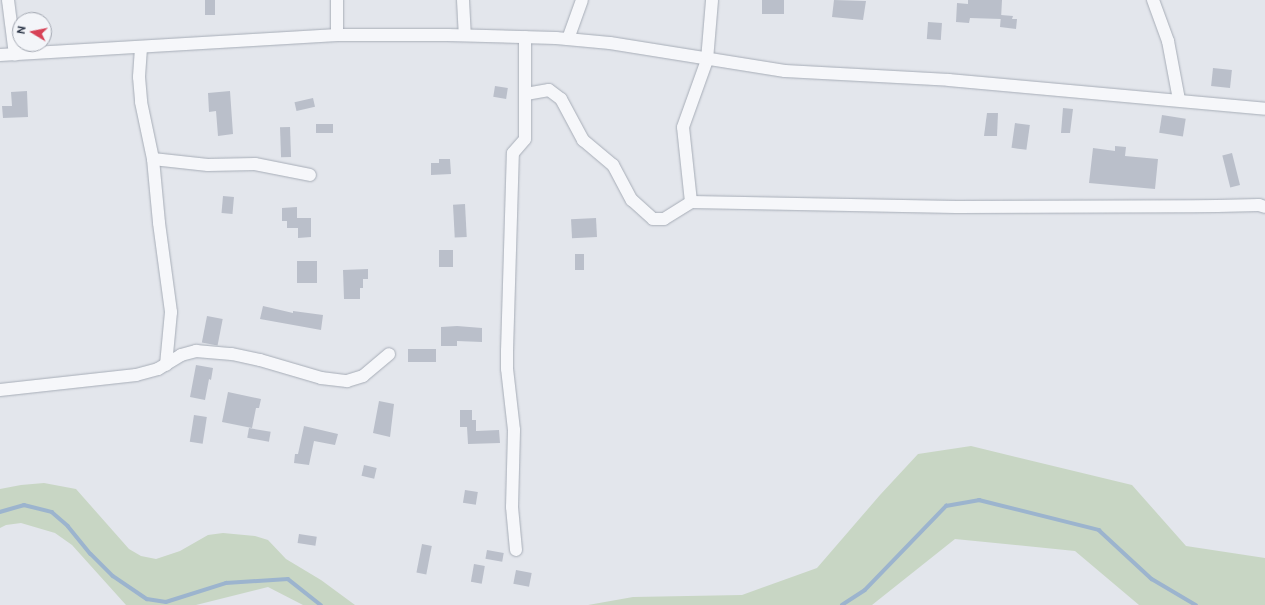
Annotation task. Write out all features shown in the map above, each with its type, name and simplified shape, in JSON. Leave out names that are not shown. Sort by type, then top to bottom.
[{"type":"street","points":[[8,0],[15,55]]},
{"type":"street","points":[[337,0],[337,36]]},
{"type":"street","points":[[463,0],[465,35]]},
{"type":"street","points":[[568,39],[582,0]]},
{"type":"street","points":[[691,202],[683,127],[707,60],[712,0]]},
{"type":"street","points":[[1154,0],[1168,41],[1179,100]]},
{"type":"street","points":[[0,55],[337,36],[465,35],[525,37],[610,43],[707,60],[785,71],[949,80],[1265,109]]},
{"type":"street","points":[[516,550],[512,507],[514,430],[506,352],[513,153],[524,141],[526,94],[525,37]]},
{"type":"street","points":[[141,48],[139,77],[141,102],[153,159],[158,223],[171,312],[166,365]]},
{"type":"street","points":[[526,94],[549,90],[561,100],[583,140],[613,165],[632,200],[653,219],[664,219],[691,202],[956,207],[1217,206],[1260,204],[1265,207]]},
{"type":"street","points":[[153,159],[208,166],[255,164],[310,175]]},
{"type":"street","points":[[0,390],[136,375],[158,369],[187,353],[196,351],[219,353],[260,360],[321,378],[347,381],[363,376],[389,354]]},
{"type":"green space","points":[[971,446],[1132,485],[1186,546],[1265,558],[1265,605],[1139,605],[1075,551],[955,539],[872,605],[588,605],[633,597],[742,595],[817,568],[880,495],[918,454]]},
{"type":"green space","points":[[44,483],[76,489],[129,549],[141,556],[156,559],[180,551],[208,535],[223,533],[255,536],[268,540],[286,559],[321,580],[355,605],[303,605],[268,587],[196,605],[126,605],[72,545],[55,533],[21,523],[6,525],[0,528],[0,489]]},
{"type":"building","points":[[205,0],[215,0],[215,15],[205,15]]},
{"type":"building","points":[[762,0],[784,0],[784,14],[762,14]]},
{"type":"building","points":[[834,0],[866,1],[863,20],[832,17]]},
{"type":"building","points":[[968,0],[1002,0],[1001,19],[970,18],[969,23],[956,22],[957,3],[968,4]]},
{"type":"building","points":[[1001,15],[1013,16],[1012,19],[1017,19],[1016,29],[1000,27]]},
{"type":"building","points":[[928,22],[942,23],[941,40],[927,39]]},
{"type":"building","points":[[1213,68],[1232,70],[1230,88],[1211,86]]},
{"type":"building","points":[[495,86],[508,88],[506,99],[493,97]]},
{"type":"building","points":[[27,91],[28,117],[3,118],[2,106],[12,106],[11,92]]},
{"type":"building","points":[[230,91],[233,134],[218,136],[216,111],[209,112],[208,93]]},
{"type":"building","points":[[313,98],[315,107],[297,111],[294,102]]},
{"type":"building","points":[[1063,108],[1073,109],[1070,133],[1061,133]]},
{"type":"building","points":[[987,113],[998,113],[997,136],[984,136]]},
{"type":"building","points":[[1162,115],[1186,119],[1183,137],[1159,133]]},
{"type":"building","points":[[1015,123],[1030,125],[1026,150],[1012,148]]},
{"type":"building","points":[[316,124],[333,124],[333,133],[316,133]]},
{"type":"building","points":[[280,127],[290,127],[291,157],[281,157]]},
{"type":"building","points":[[1115,146],[1126,147],[1125,156],[1158,159],[1155,189],[1089,183],[1093,148],[1115,151]]},
{"type":"building","points":[[1232,153],[1240,185],[1230,187],[1222,155]]},
{"type":"building","points":[[439,159],[450,159],[451,174],[431,175],[431,163],[439,163]]},
{"type":"building","points":[[223,196],[234,197],[232,214],[222,213]]},
{"type":"building","points":[[465,204],[467,237],[455,238],[453,205]]},
{"type":"building","points":[[297,207],[297,218],[311,218],[311,237],[298,238],[298,228],[287,228],[287,221],[282,221],[282,208]]},
{"type":"building","points":[[596,218],[597,237],[572,238],[571,219]]},
{"type":"building","points":[[439,250],[453,250],[453,267],[439,267]]},
{"type":"building","points":[[575,254],[584,254],[584,270],[575,270]]},
{"type":"building","points":[[297,261],[317,261],[317,283],[297,283]]},
{"type":"building","points":[[368,269],[368,279],[363,279],[363,288],[360,288],[360,299],[344,299],[343,270]]},
{"type":"building","points":[[263,306],[293,313],[293,311],[323,315],[321,330],[260,319]]},
{"type":"building","points":[[207,316],[223,319],[218,346],[202,343]]},
{"type":"building","points":[[457,326],[482,328],[482,342],[457,341],[457,346],[441,346],[441,327]]},
{"type":"building","points":[[408,349],[436,349],[436,362],[408,362]]},
{"type":"building","points":[[196,365],[213,368],[211,380],[209,379],[205,400],[190,397]]},
{"type":"building","points":[[228,392],[261,399],[259,408],[256,408],[252,428],[222,422]]},
{"type":"building","points":[[379,401],[394,404],[390,437],[373,433]]},
{"type":"building","points":[[460,410],[472,410],[472,420],[476,420],[476,431],[499,430],[500,443],[468,444],[467,427],[460,427]]},
{"type":"building","points":[[194,415],[207,417],[203,444],[190,442]]},
{"type":"building","points":[[304,426],[338,434],[335,445],[314,441],[309,465],[294,463],[295,454],[298,454]]},
{"type":"building","points":[[249,428],[271,432],[269,442],[247,438]]},
{"type":"building","points":[[364,465],[377,468],[374,479],[362,476]]},
{"type":"building","points":[[465,490],[478,492],[476,505],[463,503]]},
{"type":"building","points":[[299,534],[317,537],[315,546],[298,543]]},
{"type":"building","points":[[422,544],[432,546],[426,574],[416,572]]},
{"type":"building","points":[[487,550],[504,553],[502,562],[485,559]]},
{"type":"building","points":[[474,564],[485,566],[482,584],[471,582]]},
{"type":"building","points":[[516,570],[532,573],[529,587],[513,584]]},
{"type":"waterway","points":[[842,605],[865,590],[946,506],[979,500],[1099,530],[1152,579],[1196,605]]},
{"type":"waterway","points":[[0,512],[24,505],[52,512],[68,526],[91,554],[113,576],[147,599],[166,602],[226,583],[288,579],[321,605]]}]
